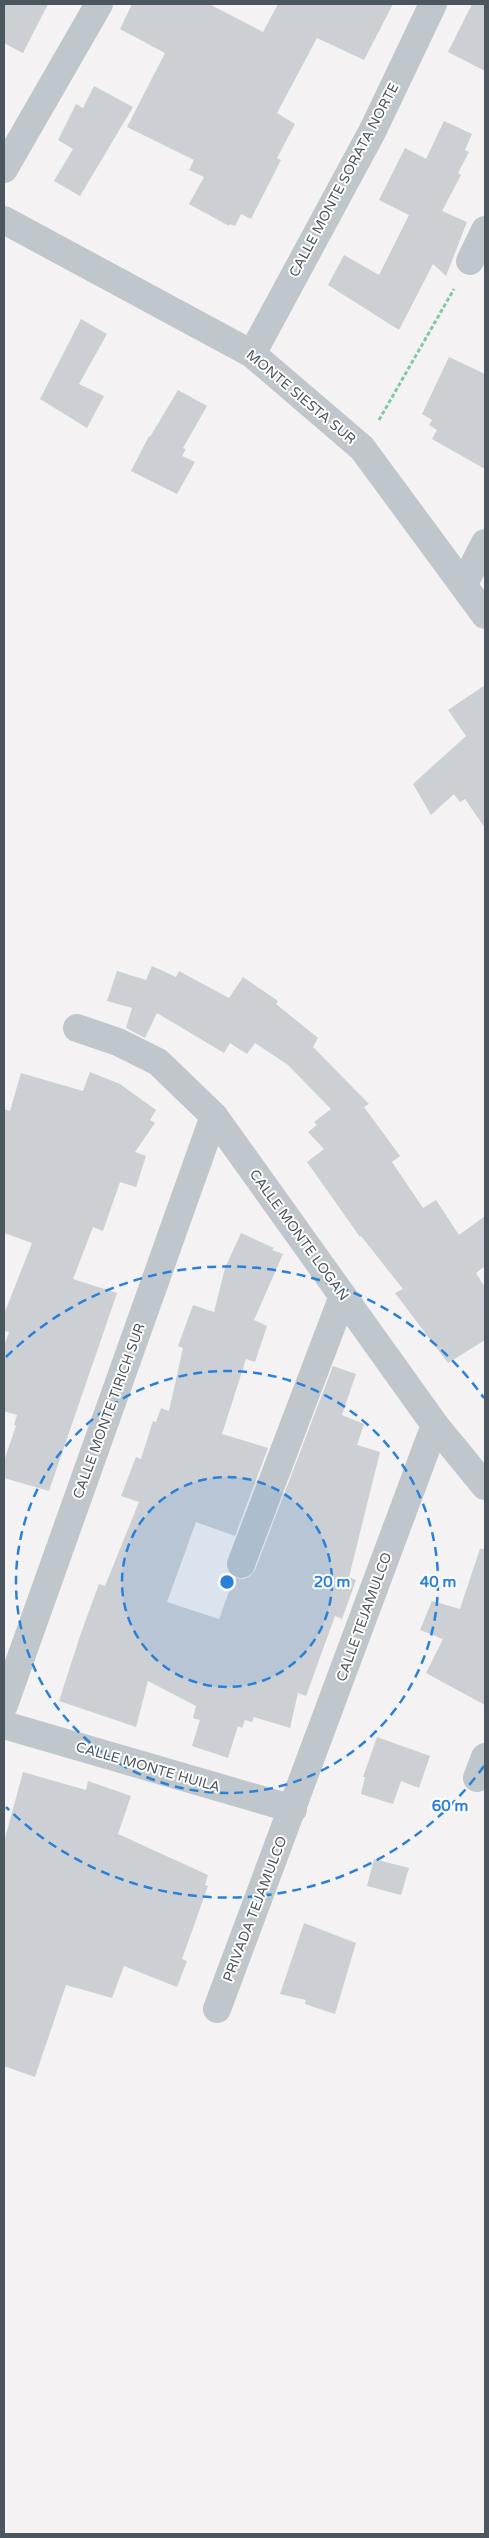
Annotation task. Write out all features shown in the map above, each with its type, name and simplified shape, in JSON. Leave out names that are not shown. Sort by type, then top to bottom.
[{"type":"street","points":[[4,169],[99,4]]},
{"type":"street","name":"CALLE MONTE SORATA NORTE","points":[[252,354],[372,130],[433,4]]},
{"type":"street","name":"MONTE SIESTA SUR","points":[[4,220],[252,354],[362,448],[485,615]]},
{"type":"street","points":[[470,261],[485,230]]},
{"type":"street","points":[[464,584],[485,543]]},
{"type":"street","name":"CALLE MONTE LOGAN","points":[[77,1028],[118,1042],[158,1062],[214,1116],[435,1426],[485,1486]]},
{"type":"street","name":"CALLE MONTE TIRICH SUR","points":[[4,1705],[214,1116]]},
{"type":"street","points":[[241,1564],[342,1296]]},
{"type":"street","name":"CALLE TEJAMULCO","points":[[293,1809],[435,1426]]},
{"type":"street","name":"CALLE MONTE HUILA","points":[[4,1725],[293,1809]]},
{"type":"street","name":"PRIVADA TEJAMULCO","points":[[217,2009],[293,1809]]},
{"type":"path","points":[[362,448],[470,261]]},
{"type":"building","points":[[4,4],[48,4],[23,53],[4,43]]},
{"type":"building","points":[[132,4],[209,4],[263,32],[278,4],[393,4],[364,60],[317,38],[277,113],[295,124],[277,158],[281,160],[251,219],[241,214],[235,226],[230,224],[229,226],[189,204],[204,177],[189,170],[194,160],[127,127],[165,53],[120,29]]},
{"type":"building","points":[[472,4],[485,4],[485,71],[448,52]]},
{"type":"building","points":[[94,86],[133,107],[80,196],[54,181],[73,149],[58,140],[76,104],[83,108]]},
{"type":"building","points":[[444,121],[472,134],[465,150],[469,152],[458,173],[461,175],[442,211],[467,222],[446,276],[433,264],[399,330],[328,285],[344,255],[379,275],[409,215],[379,200],[405,148],[426,159]]},
{"type":"building","points":[[81,319],[107,334],[79,384],[104,396],[87,428],[40,399]]},
{"type":"building","points":[[449,357],[485,374],[485,469],[432,439],[437,430],[429,425],[432,420],[422,414]]},
{"type":"building","points":[[178,390],[207,406],[183,448],[186,449],[182,456],[195,462],[177,494],[131,471],[149,436]]},
{"type":"building","points":[[485,685],[485,828],[465,799],[460,802],[454,794],[431,815],[413,784],[466,736],[448,710]]},
{"type":"building","points":[[152,966],[176,977],[179,971],[229,998],[243,977],[278,1001],[276,1004],[318,1038],[313,1047],[369,1104],[364,1107],[400,1156],[392,1162],[423,1208],[436,1200],[459,1235],[485,1216],[485,1266],[476,1273],[485,1287],[485,1340],[448,1363],[395,1293],[403,1289],[360,1237],[307,1162],[324,1149],[308,1132],[317,1125],[314,1122],[331,1109],[288,1065],[255,1043],[247,1054],[230,1043],[224,1053],[157,1013],[145,1038],[126,1028],[132,1008],[107,1001],[117,971],[146,980]]},
{"type":"building","points":[[90,1072],[120,1084],[156,1110],[150,1120],[155,1123],[135,1152],[146,1156],[136,1187],[120,1182],[103,1231],[93,1227],[73,1279],[117,1293],[49,1491],[4,1478],[4,1461],[16,1426],[14,1425],[17,1415],[4,1411],[4,1346],[9,1332],[4,1331],[4,1314],[32,1243],[4,1233],[4,1109],[10,1111],[21,1073],[83,1091]]},
{"type":"building","points":[[241,1233],[283,1254],[254,1320],[267,1326],[255,1362],[246,1359],[222,1434],[268,1448],[235,1536],[196,1522],[167,1602],[219,1619],[234,1578],[244,1579],[255,1570],[333,1366],[356,1374],[342,1415],[364,1424],[357,1445],[380,1452],[349,1577],[356,1580],[342,1619],[335,1616],[306,1696],[298,1693],[290,1728],[254,1717],[252,1722],[245,1720],[242,1728],[238,1726],[228,1758],[192,1746],[200,1720],[193,1718],[196,1706],[148,1681],[136,1727],[59,1701],[99,1584],[105,1586],[139,1502],[121,1496],[136,1457],[141,1459],[153,1421],[156,1422],[161,1408],[169,1411],[183,1348],[178,1346],[193,1305],[214,1312],[225,1268]]},
{"type":"building","points":[[480,1549],[485,1549],[485,1705],[426,1673],[443,1639],[420,1630],[432,1601],[460,1609]]},
{"type":"building","points":[[377,1737],[430,1756],[419,1788],[401,1781],[393,1804],[361,1794],[365,1777],[363,1777]]},
{"type":"building","points":[[23,1772],[86,1790],[88,1781],[131,1796],[118,1834],[208,1875],[205,1885],[208,1886],[182,1959],[187,1961],[177,1987],[124,1966],[112,1998],[66,1985],[35,2077],[4,2066],[4,1842]]},
{"type":"building","points":[[374,1859],[409,1868],[401,1895],[367,1886]]},
{"type":"building","points":[[304,1923],[356,1943],[335,2014],[305,2004],[306,2000],[280,1994]]}]
